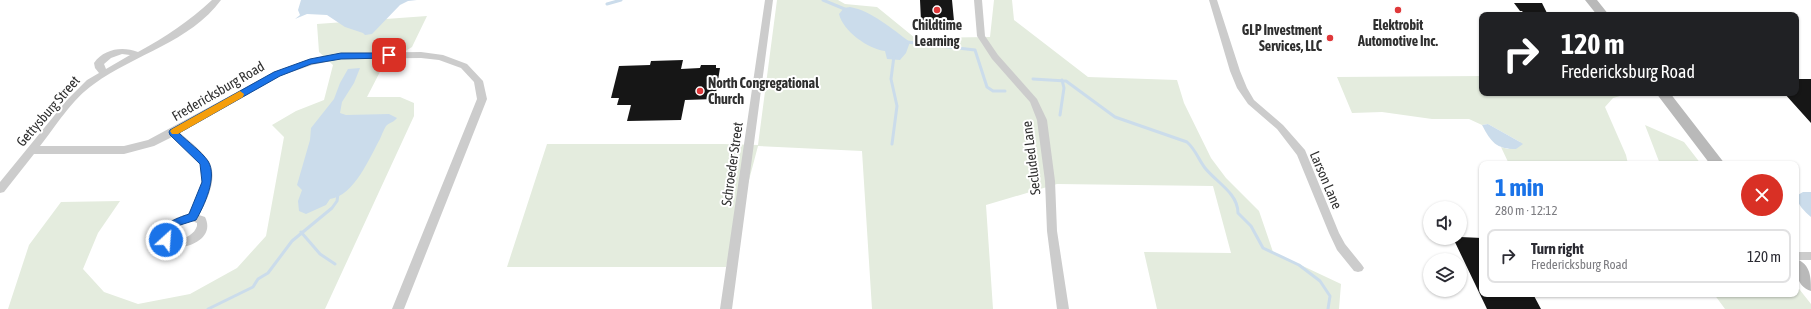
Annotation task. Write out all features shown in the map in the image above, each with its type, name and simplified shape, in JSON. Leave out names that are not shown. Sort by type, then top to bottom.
[{"type":"street","name":"Gettysburg Street","points":[[0,189],[70,102],[90,82],[166,41],[196,20],[217,0]]},
{"type":"street","name":"Schroeder Street","points":[[726,309],[769,0]]},
{"type":"street","name":"Secluded Lane","points":[[978,0],[981,36],[996,57],[1034,102],[1042,120],[1050,181],[1052,231],[1063,309]]},
{"type":"street","name":"Larson Lane","points":[[1213,0],[1235,71],[1242,88],[1251,102],[1280,127],[1301,153],[1334,233],[1341,247],[1358,268]]},
{"type":"street","points":[[1591,0],[1601,12]]},
{"type":"street","points":[[105,73],[100,68],[99,63],[111,54],[125,51],[138,55]]},
{"type":"street","name":"Fredericksburg Road","points":[[32,150],[124,150],[151,143],[277,74],[310,62],[341,56],[421,55],[440,57],[464,66],[478,81],[482,99],[398,309]]},
{"type":"street","points":[[1665,96],[1716,161]]},
{"type":"street","points":[[173,132],[205,163],[207,182],[197,209],[192,217]]},
{"type":"street","points":[[1799,256],[1811,256]]},
{"type":"street","points":[[1802,269],[1811,285]]},
{"type":"shaded area","points":[[777,0],[838,0],[845,4],[877,7],[915,38],[990,37],[994,0],[1012,0],[1014,20],[1088,77],[1177,80],[1184,103],[1211,158],[1226,178],[1259,211],[1273,252],[1341,284],[1339,309],[1157,309],[1144,252],[1231,253],[1213,186],[1057,184],[986,205],[993,309],[872,309],[862,151],[758,146],[726,267],[507,267],[547,144],[758,145]]},
{"type":"shaded area","points":[[427,16],[412,47],[384,64],[367,97],[400,97],[414,103],[414,116],[325,309],[8,309],[29,245],[61,202],[120,201],[98,233],[83,269],[104,292],[138,304],[190,294],[237,268],[266,236],[284,137],[272,125],[296,111],[324,100],[333,65],[319,52],[317,24]]},
{"type":"shaded area","points":[[1479,76],[1479,96],[1620,96],[1613,98],[1605,107],[1627,161],[1508,161],[1501,147],[1508,149],[1520,142],[1488,124],[1482,125],[1469,119],[1432,119],[1382,112],[1352,113],[1337,77]]},
{"type":"shaded area","points":[[1645,125],[1684,142],[1699,161],[1659,161]]},
{"type":"shaded area","points":[[1799,289],[1811,304],[1811,309],[1725,309],[1716,297],[1799,297]]},
{"type":"water","points":[[301,0],[417,0],[408,1],[400,5],[372,34],[365,35],[345,27],[327,15],[307,14],[295,19],[300,15],[298,10]]},
{"type":"water","points":[[850,7],[874,16],[910,42],[906,53],[900,60],[887,59],[885,51],[878,50],[864,43],[845,27],[839,14],[844,8]]},
{"type":"water","points":[[360,68],[354,83],[342,102],[340,113],[346,115],[389,114],[397,118],[386,126],[360,175],[347,191],[330,199],[326,205],[306,214],[299,211],[298,201],[302,190],[297,185],[310,140],[311,128],[334,99],[340,83],[348,69]]},
{"type":"water","points":[[1488,124],[1523,144],[1516,149],[1509,149],[1499,146],[1491,140],[1482,125]]},
{"type":"water","points":[[1803,192],[1811,192],[1811,217],[1799,204],[1799,194]]},
{"type":"building","name":"Childtime Learning","points":[[920,0],[952,0],[954,21],[921,21]]},
{"type":"building","points":[[1514,3],[1542,3],[1546,12],[1523,12],[1520,11]]},
{"type":"building","name":"North Congregational Church","points":[[683,60],[681,69],[700,68],[701,65],[716,65],[716,68],[720,68],[715,99],[685,100],[681,120],[627,121],[631,105],[617,105],[619,98],[611,98],[619,66],[650,65],[651,61]]},
{"type":"building","points":[[1799,79],[1811,79],[1811,123],[1787,96],[1799,96]]},
{"type":"building","points":[[1467,237],[1479,238],[1479,292],[1467,267],[1467,253],[1460,253],[1456,245],[1467,245]]},
{"type":"building","points":[[1481,297],[1535,297],[1541,309],[1487,309]]},
{"type":"waterway","points":[[607,4],[621,0]]},
{"type":"waterway","points":[[823,0],[847,10]]},
{"type":"waterway","points":[[907,42],[975,50],[987,87],[993,91],[1005,91]]},
{"type":"waterway","points":[[892,144],[897,106],[891,79],[894,56]]},
{"type":"waterway","points":[[1033,79],[1062,81]]},
{"type":"waterway","points":[[1060,115],[1064,88],[1062,81]]},
{"type":"waterway","points":[[1062,81],[1066,81],[1115,117],[1187,142],[1193,148],[1205,168],[1226,188],[1237,206],[1238,213],[1251,226],[1263,248],[1299,265],[1320,281],[1330,296],[1328,309]]},
{"type":"waterway","points":[[302,233],[332,208],[337,201],[338,194]]},
{"type":"waterway","points":[[208,309],[253,287],[258,279],[268,273],[292,241],[302,233]]},
{"type":"waterway","points":[[302,233],[320,254],[335,264]]},
{"type":"slow traffic","points":[[175,131],[240,94]]},
{"type":"place","name":"Childtime Learning","points":[[937,10]]},
{"type":"place","name":"Elektrobit Automotive Inc.","points":[[1398,10]]},
{"type":"place","name":"GLP Investment Services, LLC","points":[[1330,38]]},
{"type":"place","name":"North Congregational Church","points":[[700,91]]},
{"type":"route","points":[[166,240],[166,232],[174,223],[192,217],[197,209],[207,182],[205,163],[173,132],[277,74],[310,62],[341,56],[389,55]]}]
